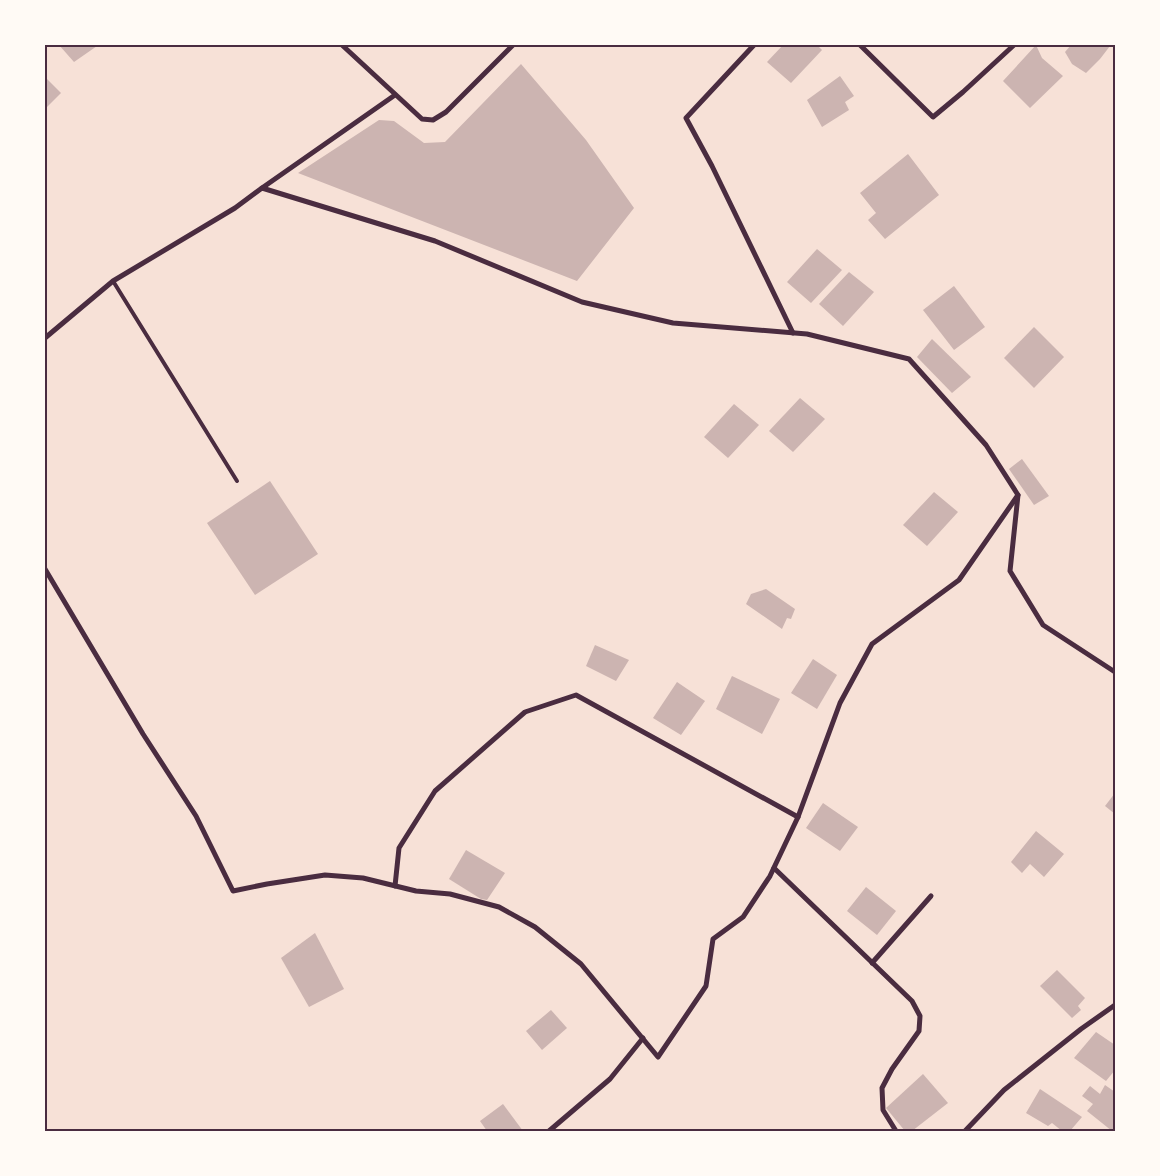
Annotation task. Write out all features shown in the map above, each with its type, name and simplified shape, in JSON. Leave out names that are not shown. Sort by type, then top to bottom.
[{"type":"street","points":[[342,45],[422,119],[432,120],[446,112],[513,45]]},
{"type":"street","points":[[754,45],[686,118],[712,166],[793,332]]},
{"type":"street","points":[[860,45],[933,117],[1014,45]]},
{"type":"street","points":[[45,338],[113,281],[235,208],[395,95]]},
{"type":"street","points":[[262,188],[435,241],[582,302],[673,323],[808,334],[909,359],[986,445],[1018,495],[1010,571],[1042,625],[1115,672]]},
{"type":"street","points":[[45,569],[144,734],[196,816],[233,891],[325,875],[363,878],[416,891],[450,894],[499,908],[535,927],[581,964],[658,1057],[706,986],[713,939],[743,917],[774,868],[798,817],[840,703],[872,644],[959,580],[1018,495]]},
{"type":"street","points":[[395,886],[399,848],[435,790],[525,712],[576,695],[798,817]]},
{"type":"street","points":[[774,868],[912,1001],[920,1016],[919,1031],[892,1069],[882,1088],[883,1110],[896,1131]]},
{"type":"street","points":[[872,963],[932,896]]},
{"type":"street","points":[[964,1131],[1004,1090],[1081,1029],[1115,1005]]},
{"type":"street","points":[[549,1131],[610,1079],[643,1038]]},
{"type":"lane","points":[[113,281],[237,481]]},
{"type":"building","points":[[59,45],[96,45],[97,46],[74,62]]},
{"type":"building","points":[[783,45],[817,45],[822,50],[791,83],[767,62]]},
{"type":"building","points":[[1036,45],[1042,58],[1063,76],[1030,108],[1003,81]]},
{"type":"building","points":[[1071,45],[1110,46],[1086,73],[1072,64],[1065,52]]},
{"type":"building","points":[[521,64],[586,140],[634,208],[577,281],[298,173],[379,120],[394,121],[424,143],[445,142]]},
{"type":"building","points":[[840,76],[854,96],[845,102],[849,110],[822,127],[807,100]]},
{"type":"building","points":[[45,77],[61,93],[45,109]]},
{"type":"building","points":[[908,154],[939,195],[885,239],[868,220],[876,213],[860,193]]},
{"type":"building","points":[[817,249],[842,270],[811,303],[787,282]]},
{"type":"building","points":[[849,272],[874,292],[843,326],[819,304]]},
{"type":"building","points":[[954,286],[985,327],[954,350],[923,310]]},
{"type":"building","points":[[1034,327],[1064,357],[1034,388],[1004,358]]},
{"type":"building","points":[[932,339],[971,377],[952,393],[917,357]]},
{"type":"building","points":[[800,398],[825,419],[793,452],[769,431]]},
{"type":"building","points":[[734,404],[759,425],[728,458],[704,437]]},
{"type":"building","points":[[1022,459],[1049,496],[1034,505],[1009,469]]},
{"type":"building","points":[[270,481],[318,554],[255,595],[207,523]]},
{"type":"building","points":[[934,492],[958,512],[927,546],[903,525]]},
{"type":"building","points":[[766,589],[795,609],[791,619],[787,618],[782,629],[746,604],[751,594]]},
{"type":"building","points":[[595,645],[629,660],[616,681],[586,666]]},
{"type":"building","points":[[813,659],[837,675],[817,709],[791,693]]},
{"type":"building","points":[[732,676],[780,699],[762,734],[716,709]]},
{"type":"building","points":[[677,682],[705,701],[681,735],[653,718]]},
{"type":"building","points":[[1115,793],[1115,814],[1105,806]]},
{"type":"building","points":[[823,803],[858,827],[840,851],[806,828]]},
{"type":"building","points":[[1036,831],[1064,854],[1044,877],[1030,864],[1022,873],[1011,862]]},
{"type":"building","points":[[466,850],[505,873],[487,900],[481,899],[449,879]]},
{"type":"building","points":[[866,887],[896,911],[877,935],[847,911]]},
{"type":"building","points":[[315,933],[344,989],[309,1007],[281,958]]},
{"type":"building","points":[[1057,970],[1085,998],[1078,1006],[1081,1010],[1072,1018],[1040,986]]},
{"type":"building","points":[[551,1010],[567,1028],[542,1050],[526,1031]]},
{"type":"building","points":[[1096,1032],[1115,1045],[1115,1070],[1106,1081],[1074,1058]]},
{"type":"building","points":[[923,1074],[948,1103],[912,1131],[905,1131],[886,1108]]},
{"type":"building","points":[[1105,1085],[1115,1092],[1115,1131],[1112,1131],[1087,1111],[1093,1104],[1082,1096],[1090,1086],[1100,1094]]},
{"type":"building","points":[[1040,1089],[1082,1117],[1070,1131],[1062,1131],[1052,1123],[1048,1126],[1026,1113]]},
{"type":"building","points":[[503,1104],[523,1131],[487,1131],[480,1121]]}]
